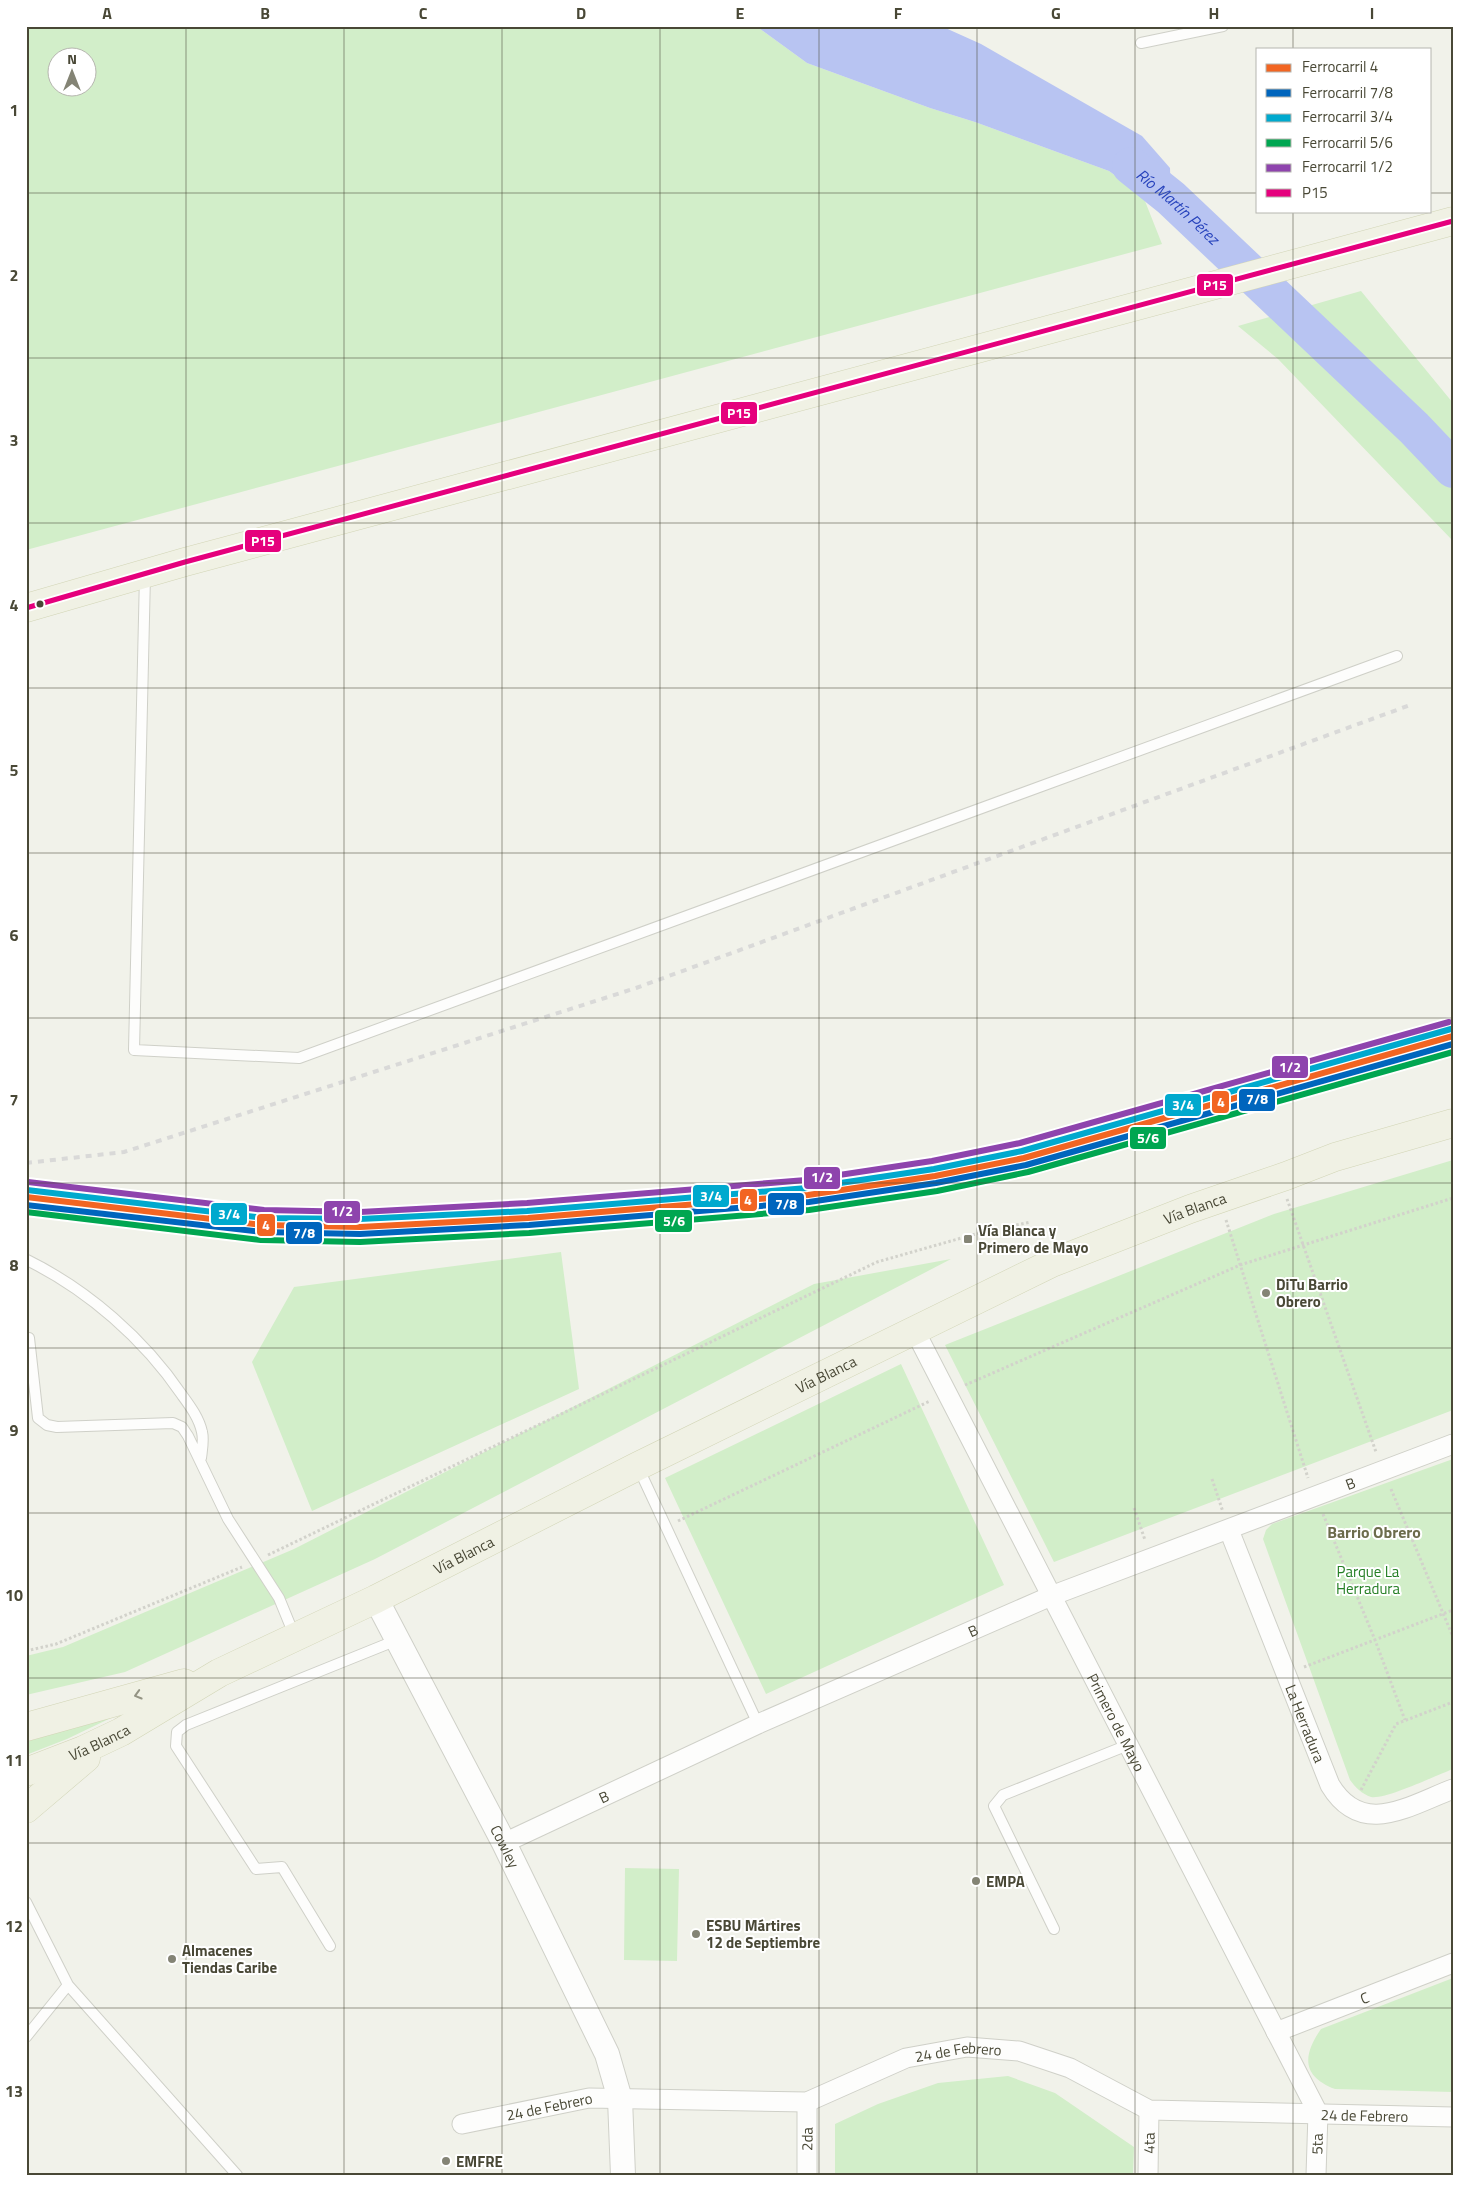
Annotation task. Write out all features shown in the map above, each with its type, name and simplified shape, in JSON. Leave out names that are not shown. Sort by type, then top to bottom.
[{"type":"main road","points":[[26,608],[145,574],[1453,221]]},
{"type":"main road","name":"Vía Blanca","points":[[26,1772],[121,1732],[219,1673],[296,1638],[638,1466],[1052,1264],[1220,1198],[1335,1157],[1453,1123]]},
{"type":"main road","name":"Vía Blanca","points":[[26,1726],[219,1673]]},
{"type":"main road","points":[[26,1809],[72,1769],[121,1732]]},
{"type":"street","name":"Primero de Mayo","points":[[915,1330],[1318,2113]]},
{"type":"street","name":"B","points":[[504,1843],[758,1724],[1051,1596],[1453,1444]]},
{"type":"street","name":"La Herradura","points":[[1229,1530],[1284,1674],[1330,1785],[1339,1800],[1351,1809]]},
{"type":"street","name":"Cowley","points":[[376,1598],[504,1843],[607,2054],[620,2099],[623,2175]]},
{"type":"street","points":[[1351,1809],[1368,1815],[1386,1814],[1453,1789]]},
{"type":"street","name":"C","points":[[1276,2032],[1453,1963]]},
{"type":"street","name":"24 de Febrero","points":[[462,2124],[589,2098],[807,2102],[906,2058],[967,2047],[1019,2051],[1070,2068],[1149,2110],[1453,2117]]},
{"type":"street","name":"2da","points":[[806,2175],[807,2102]]},
{"type":"street","name":"4ta","points":[[1148,2175],[1149,2110]]},
{"type":"street","name":"5ta","points":[[1316,2175],[1318,2113]]},
{"type":"lane","points":[[1141,43],[1223,26]]},
{"type":"lane","points":[[145,574],[134,1050],[299,1058],[1397,656]]},
{"type":"lane","points":[[27,1260],[53,1273],[97,1305],[136,1339],[166,1371],[192,1410],[202,1432],[201,1460]]},
{"type":"lane","points":[[29,1338],[38,1418],[47,1425],[57,1427],[172,1423],[182,1427],[201,1460],[228,1519],[279,1598],[296,1638]]},
{"type":"lane","points":[[638,1466],[758,1724]]},
{"type":"lane","points":[[330,1946],[282,1867],[256,1869],[176,1746],[177,1732],[186,1725],[397,1640]]},
{"type":"lane","points":[[1054,1929],[994,1806],[1003,1794],[1128,1745]]},
{"type":"lane","points":[[26,1902],[68,1985],[237,2175]]},
{"type":"lane","points":[[26,2037],[68,1985]]},
{"type":"path","points":[[1286,1176],[1287,1200],[1383,1471],[1453,1638]]},
{"type":"path","points":[[1220,1198],[1315,1497],[1375,1640],[1405,1720]]},
{"type":"path","points":[[666,1526],[947,1393],[1240,1265],[1453,1198]]},
{"type":"path","points":[[26,1651],[56,1644],[254,1562],[877,1262],[986,1231],[1031,1222]]},
{"type":"path","points":[[1212,1480],[1229,1530]]},
{"type":"path","points":[[1134,1508],[1153,1559]]},
{"type":"path","points":[[1284,1674],[1453,1610]]},
{"type":"path","points":[[1351,1809],[1396,1724],[1453,1702]]},
{"type":"green space","points":[[26,26],[756,26],[807,63],[1109,171],[1143,196],[1162,244],[26,550]]},
{"type":"green space","points":[[1361,291],[1453,403],[1453,541],[1278,359],[1238,326]]},
{"type":"green space","points":[[1453,1160],[1453,1410],[1054,1562],[945,1345],[1274,1214]]},
{"type":"green space","points":[[561,1252],[579,1389],[312,1511],[252,1362],[294,1287]]},
{"type":"green space","points":[[951,1259],[375,1559],[125,1672],[26,1695],[26,1656],[63,1647],[294,1549],[814,1284]]},
{"type":"green space","points":[[901,1364],[1004,1585],[766,1694],[665,1478]]},
{"type":"green space","name":"Parque La Herradura","points":[[1453,1459],[1453,1769],[1399,1791],[1371,1797],[1359,1790],[1350,1780],[1263,1539],[1266,1530],[1272,1524]]},
{"type":"green space","points":[[138,1705],[67,1739],[26,1755],[26,1738]]},
{"type":"green space","points":[[625,1868],[679,1869],[677,1961],[624,1960]]},
{"type":"green space","points":[[1453,1978],[1453,2092],[1335,2089],[1316,2078],[1311,2071],[1308,2064],[1309,2056],[1321,2029]]},
{"type":"green space","points":[[1008,2076],[1055,2093],[1134,2147],[1133,2175],[835,2175],[835,2124],[878,2104],[938,2083]]},
{"type":"water","points":[[756,26],[941,26],[981,44],[1142,136],[1170,168],[1171,198],[1143,196],[1109,171],[807,63]]},
{"type":"waterway","name":"Río Martín Pérez","points":[[1131,166],[1171,198],[1414,428],[1453,469]]},
{"type":"railway","points":[[26,1163],[124,1152],[636,988],[1413,704]]},
{"type":"railway","points":[[26,1181],[264,1208],[361,1209],[528,1203],[808,1182],[935,1164],[1019,1144],[1453,1023]]},
{"type":"railway","points":[[26,1210],[259,1238],[361,1239],[529,1232],[699,1219],[937,1190],[1028,1171],[1113,1149],[1453,1051]]},
{"type":"rail line","name":"1/2","points":[[28,1182],[264,1210],[360,1212],[527,1203],[806,1180],[932,1161],[1020,1143],[1449,1022]]},
{"type":"rail line","name":"3/4","points":[[27,1190],[264,1218],[360,1219],[527,1211],[807,1188],[934,1169],[1022,1151],[1451,1029]]},
{"type":"rail line","name":"4","points":[[26,1197],[263,1225],[360,1227],[528,1218],[808,1195],[935,1176],[1024,1158],[1453,1036]]},
{"type":"rail line","name":"7/8","points":[[26,1205],[262,1232],[360,1234],[529,1225],[809,1202],[936,1183],[1026,1165],[1453,1044]]},
{"type":"rail line","name":"5/6","points":[[26,1212],[261,1240],[360,1242],[529,1233],[809,1210],[937,1191],[1028,1172],[1453,1052]]},
{"type":"transit line","name":"P15","points":[[26,608],[185,562],[1453,221]]},
{"type":"place","name":"Vía Blanca y Primero de Mayo","points":[[968,1239]]},
{"type":"place","name":"DiTu Barrio Obrero","points":[[1266,1293]]},
{"type":"place","name":"EMPA","points":[[976,1881]]},
{"type":"place","name":"ESBU Mártires 12 de Septiembre","points":[[696,1934]]},
{"type":"place","name":"Almacenes Tiendas Caribe","points":[[172,1959]]},
{"type":"place","name":"EMFRE","points":[[446,2161]]},
{"type":"district","name":"Barrio Obrero","points":[[1374,1532]]}]
